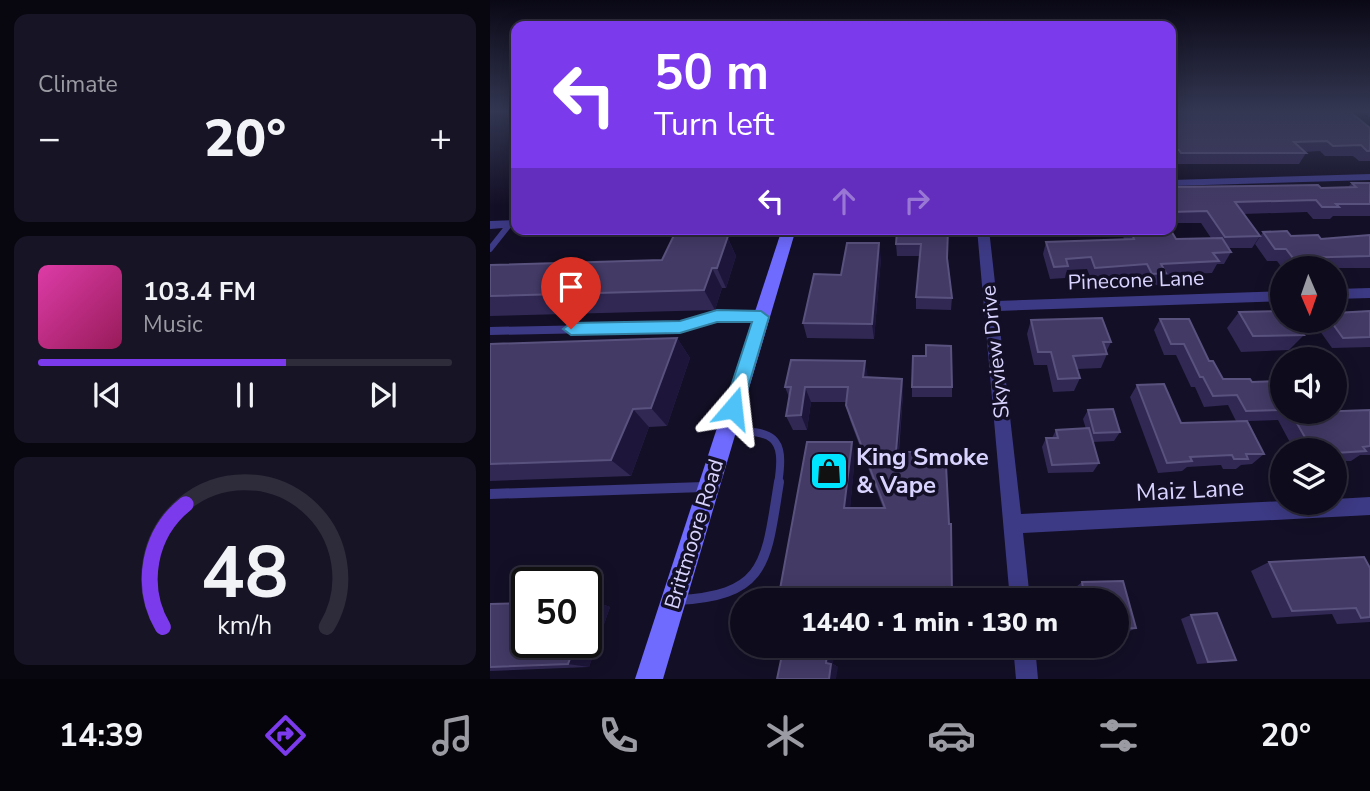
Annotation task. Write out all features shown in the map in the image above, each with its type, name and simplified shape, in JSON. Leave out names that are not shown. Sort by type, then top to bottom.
[{"type":"main road","name":"Brittmoore Road","points":[[649,679],[787,235]]},
{"type":"street","points":[[1176,183],[1370,177]]},
{"type":"street","points":[[490,225],[511,225]]},
{"type":"street","name":"Skyview Drive","points":[[984,235],[1019,588]]},
{"type":"street","points":[[1348,294],[1370,293]]},
{"type":"street","name":"Pinecone Lane","points":[[990,306],[1270,296]]},
{"type":"street","name":"Maiz Lane","points":[[1012,524],[1370,506]]},
{"type":"street","points":[[1025,658],[1027,679]]},
{"type":"lane","points":[[490,248],[511,227]]},
{"type":"lane","points":[[490,331],[680,327],[717,316],[761,317]]},
{"type":"lane","points":[[673,600],[706,599],[726,594],[745,583],[757,571],[765,550],[782,461],[780,447],[773,438],[761,432],[726,430]]},
{"type":"lane","points":[[490,494],[709,487]]},
{"type":"building","points":[[1176,143],[1295,143],[1306,153],[1181,153],[1176,150]]},
{"type":"building","points":[[1329,143],[1370,143],[1370,151],[1361,145],[1333,146]]},
{"type":"building","points":[[1352,183],[1370,183],[1370,204],[1336,204],[1339,207],[1322,207],[1316,200],[1235,202],[1260,236],[1225,237],[1207,211],[1176,212],[1176,187],[1356,187]]},
{"type":"building","points":[[1287,231],[1291,236],[1318,235],[1321,239],[1370,235],[1370,256],[1291,256],[1286,249],[1275,249],[1263,232]]},
{"type":"building","points":[[674,235],[728,236],[717,268],[712,268],[704,290],[490,296],[490,265],[662,260]]},
{"type":"building","points":[[897,235],[948,235],[947,258],[952,298],[916,297],[921,244],[896,244]]},
{"type":"building","points":[[1132,235],[1174,235],[1176,239],[1222,238],[1231,252],[1213,253],[1219,261],[1161,264],[1166,273],[1152,274],[1147,264],[1095,268],[1091,257],[1066,259],[1068,266],[1054,267],[1046,242],[1134,239]]},
{"type":"building","points":[[847,243],[879,243],[872,324],[803,323],[814,274],[841,275]]},
{"type":"building","points":[[1270,311],[1270,333],[1304,335],[1253,336],[1239,312]]},
{"type":"building","points":[[1370,311],[1370,337],[1343,338],[1339,333],[1348,332],[1348,312]]},
{"type":"building","points":[[1102,318],[1111,342],[1103,342],[1107,354],[1073,356],[1080,378],[1058,379],[1051,352],[1038,352],[1031,320]]},
{"type":"building","points":[[1160,319],[1189,319],[1209,361],[1213,361],[1223,379],[1270,381],[1270,410],[1246,411],[1237,395],[1213,396],[1184,344],[1171,344]]},
{"type":"building","points":[[677,338],[651,408],[633,409],[611,460],[490,464],[490,344]]},
{"type":"building","points":[[926,345],[951,346],[952,387],[912,387],[913,356],[926,356]]},
{"type":"building","points":[[791,360],[865,361],[863,377],[902,379],[896,452],[919,452],[919,463],[946,465],[951,524],[952,588],[780,588],[807,442],[852,442],[844,508],[885,508],[846,405],[848,387],[805,387],[801,415],[786,416],[791,387],[785,387]]},
{"type":"building","points":[[1164,384],[1181,423],[1247,421],[1264,454],[1246,454],[1248,459],[1234,459],[1232,455],[1190,457],[1192,461],[1167,463],[1137,385]]},
{"type":"building","points":[[1113,409],[1120,432],[1094,433],[1088,410]]},
{"type":"building","points":[[1370,410],[1370,446],[1363,447],[1366,451],[1347,452],[1347,438],[1305,438],[1297,424],[1347,424],[1347,411]]},
{"type":"building","points":[[1089,428],[1099,463],[1052,465],[1046,438],[1058,438],[1056,430]]},
{"type":"building","points":[[1364,557],[1370,568],[1370,617],[1361,618],[1356,608],[1292,611],[1269,562]]},
{"type":"building","points":[[1123,581],[1125,588],[1083,588],[1082,582]]},
{"type":"building","points":[[511,603],[511,658],[570,658],[568,664],[490,667],[490,604]]},
{"type":"building","points":[[1129,603],[1136,628],[1129,628]]},
{"type":"building","points":[[1217,613],[1236,660],[1208,662],[1191,615]]},
{"type":"building","points":[[781,658],[827,658],[826,663],[831,664],[829,679],[777,679]]},
{"type":"place","name":"King Smoke & Vape","points":[[829,471]]},
{"type":"route","points":[[571,329],[680,327],[717,316],[761,317],[733,408]]}]
